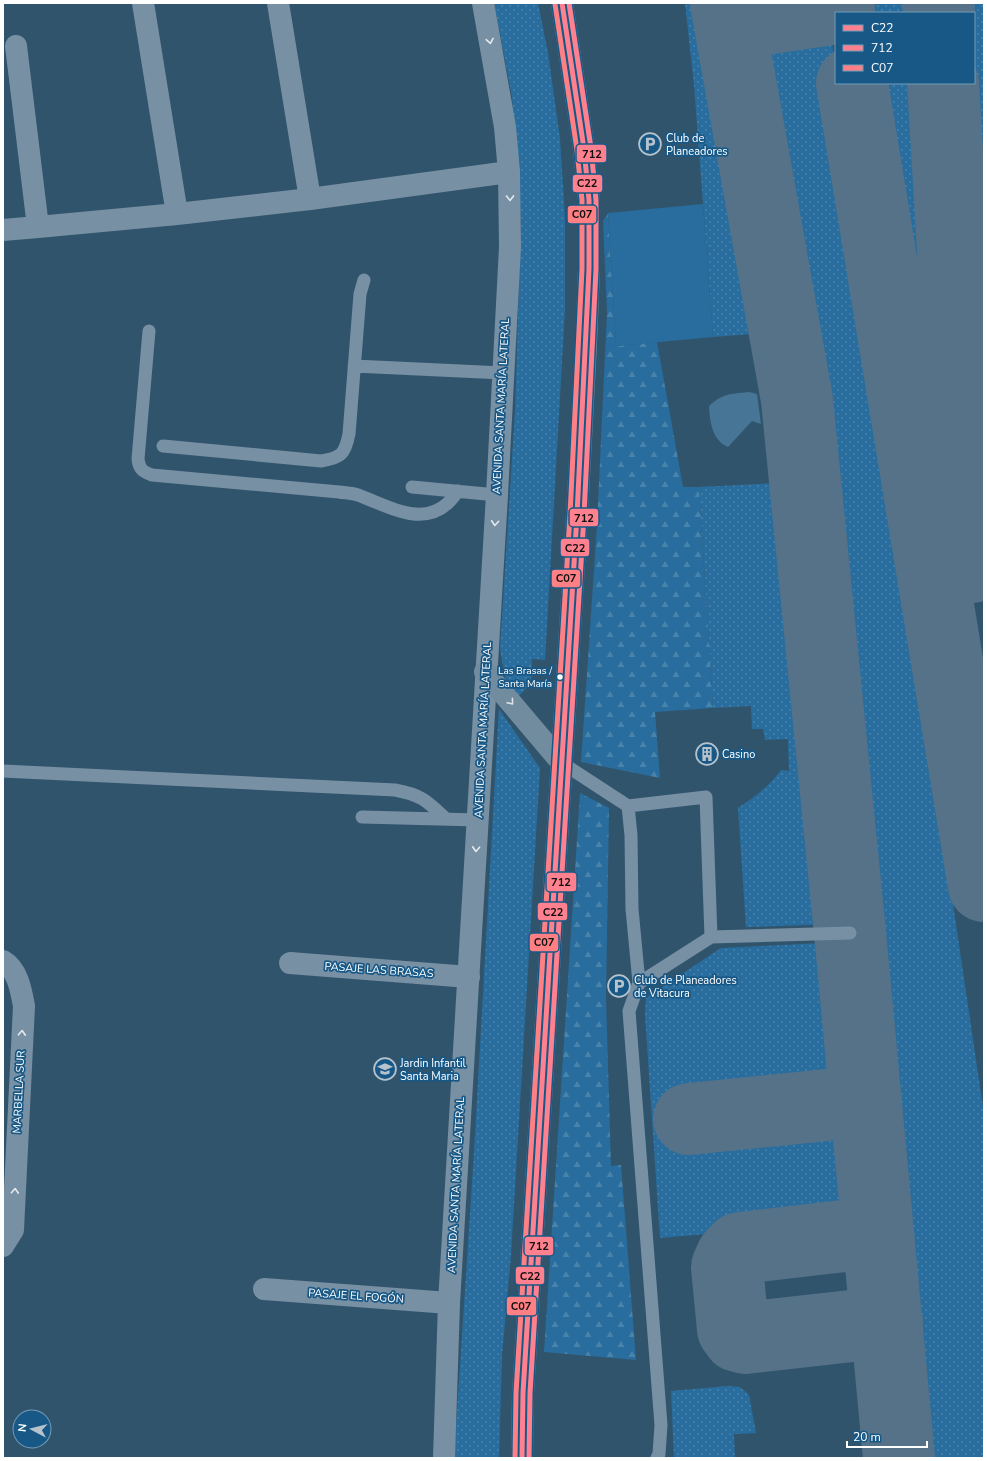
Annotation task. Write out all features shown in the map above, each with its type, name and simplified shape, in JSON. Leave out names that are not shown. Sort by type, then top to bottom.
[{"type":"main road","points":[[522,1458],[523,1392],[562,763],[589,268],[589,200],[584,150],[562,3]]},
{"type":"main road","points":[[486,672],[562,763]]},
{"type":"street","points":[[143,3],[177,214]]},
{"type":"street","points":[[278,3],[310,199]]},
{"type":"street","name":"AVENIDA SANTA MARÍA LATERAL","points":[[444,1458],[449,1303],[497,494],[510,248],[509,172],[505,127],[483,3]]},
{"type":"street","points":[[16,46],[38,227]]},
{"type":"street","points":[[3,230],[177,214],[310,199],[509,172]]},
{"type":"street","name":"MARBELLA SUR","points":[[3,961],[14,973],[20,986],[24,1006],[8,1238]]},
{"type":"street","name":"PASAJE LAS BRASAS","points":[[290,963],[469,977]]},
{"type":"street","name":"PASAJE EL FOGÓN","points":[[264,1289],[449,1303]]},
{"type":"lane","points":[[163,446],[321,461],[334,459],[342,454],[349,434],[360,294],[364,280]]},
{"type":"lane","points":[[149,331],[138,459],[141,469],[145,473],[152,475],[356,494],[400,511],[416,515],[435,511],[448,503],[458,491]]},
{"type":"lane","points":[[354,366],[503,373]]},
{"type":"lane","points":[[412,487],[497,494]]},
{"type":"lane","points":[[562,763],[628,806],[706,798],[711,937]]},
{"type":"lane","points":[[3,771],[396,790],[412,793],[426,800],[446,819]]},
{"type":"lane","points":[[628,806],[631,835],[632,910],[639,983],[629,1011],[662,1425],[659,1454],[657,1458]]},
{"type":"lane","points":[[362,817],[478,820]]},
{"type":"lane","points":[[639,983],[711,937],[850,933]]},
{"type":"green space","points":[[494,3],[538,3],[548,53],[560,138],[565,219],[565,309],[545,660],[532,659],[531,683],[519,696],[505,677],[500,649],[515,411],[521,222],[512,97]]},
{"type":"green space","points":[[685,3],[719,3],[791,400],[840,910],[834,924],[746,927],[738,808],[767,786],[781,770],[789,771],[788,739],[765,740],[763,729],[752,729],[751,706],[713,708],[699,487],[777,483],[751,334],[713,337],[694,85]]},
{"type":"green space","points":[[742,3],[781,3],[743,11]]},
{"type":"green space","points":[[853,3],[917,3],[918,12],[855,12]]},
{"type":"green space","points":[[963,3],[984,3],[984,349],[968,84],[975,84],[975,12],[964,12]]},
{"type":"green space","points":[[830,26],[835,65],[835,84],[837,84],[891,484],[984,1114],[984,1458],[906,1458],[833,619],[808,391],[747,38]]},
{"type":"green space","points":[[866,84],[922,84],[929,264],[894,266]]},
{"type":"green space","points":[[703,204],[713,337],[616,346],[608,213]]},
{"type":"green space","points":[[608,213],[616,346],[657,342],[683,487],[699,487],[713,708],[655,712],[660,778],[581,762],[597,526],[607,312],[603,221]]},
{"type":"green space","points":[[933,299],[951,463],[926,463],[900,301]]},
{"type":"green space","points":[[499,709],[540,768],[511,1255],[502,1356],[499,1458],[454,1458],[474,1153]]},
{"type":"green space","points":[[580,793],[609,808],[606,999],[611,1166],[621,1165],[636,1360],[544,1352]]},
{"type":"green space","points":[[844,942],[870,1220],[660,1238],[645,1015],[646,998],[721,948]]},
{"type":"green space","points":[[728,1386],[740,1387],[749,1395],[756,1433],[734,1434],[735,1458],[674,1458],[671,1391]]},
{"type":"shaded area","points":[[749,392],[757,394],[761,424],[752,421],[728,447],[718,440],[715,435],[711,424],[709,406],[723,396]]},
{"type":"taxiway","points":[[726,3],[797,400],[850,933],[899,1458]]},
{"type":"taxiway","points":[[938,3],[939,12]]},
{"type":"taxiway","points":[[730,24],[839,8]]},
{"type":"taxiway","points":[[852,84],[984,886]]},
{"type":"taxiway","points":[[943,84],[972,567]]},
{"type":"taxiway","points":[[689,1119],[866,1101]]},
{"type":"taxiway","points":[[878,1232],[740,1248],[732,1256],[727,1267],[733,1329],[738,1336],[745,1338],[887,1322]]},
{"type":"transit line","name":"C22","points":[[522,1458],[523,1393],[577,515],[589,269],[589,200],[584,149],[562,3]]},
{"type":"transit line","name":"712","points":[[529,1458],[530,1393],[584,515],[596,269],[596,200],[591,148],[569,3]]},
{"type":"transit line","name":"C07","points":[[515,1458],[516,1393],[570,515],[582,269],[582,200],[577,150],[555,4]]},
{"type":"place","name":"Club de Planeadores","points":[[650,144]]},
{"type":"place","name":"Las Brasas / Santa María","points":[[560,677]]},
{"type":"place","name":"Casino","points":[[707,754]]},
{"type":"place","name":"Club de Planeadores de Vitacura","points":[[619,986]]},
{"type":"place","name":"Jardin Infantil Santa Maria","points":[[385,1069]]}]
